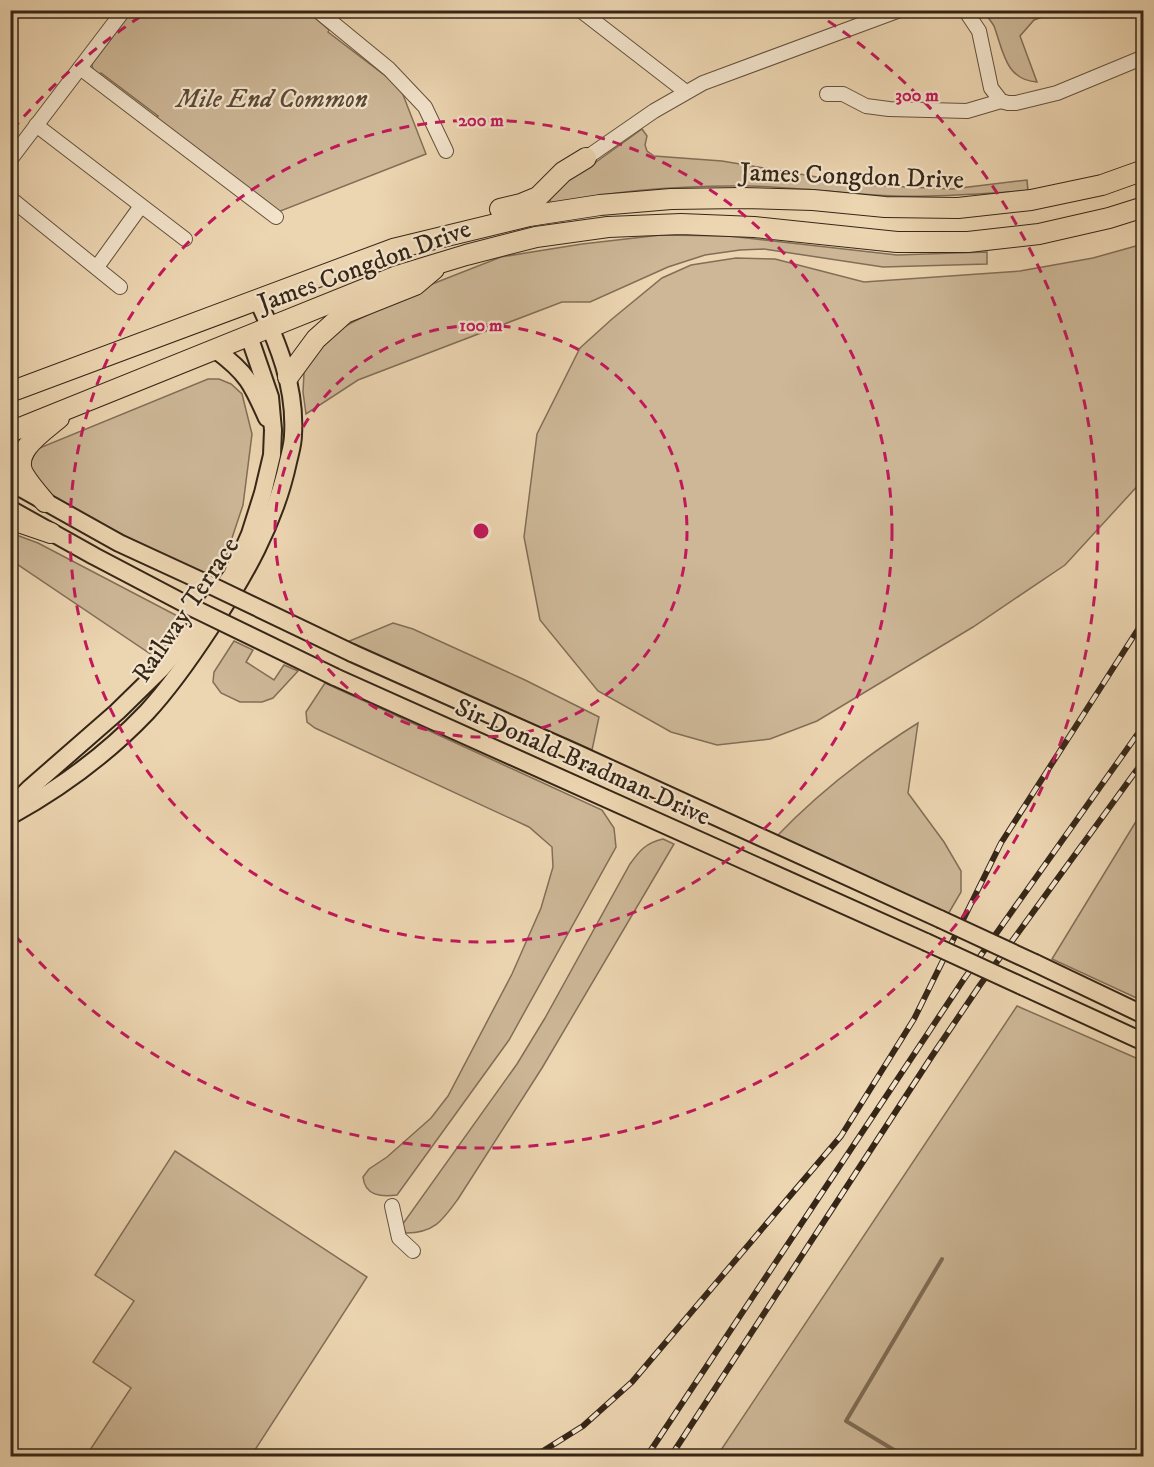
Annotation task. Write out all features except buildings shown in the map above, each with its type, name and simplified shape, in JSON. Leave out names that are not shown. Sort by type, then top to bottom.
[{"type":"highway","points":[[419,242],[447,221],[531,201],[544,192],[570,166],[586,158]]},
{"type":"highway","name":"James Congdon Drive","points":[[10,392],[393,249],[529,216],[600,205],[671,199],[813,200],[885,207],[958,208],[1031,200],[1102,185],[1143,170]]},
{"type":"highway","name":"James Congdon Drive","points":[[10,432],[398,276],[536,237],[608,227],[681,224],[743,226],[897,242],[968,242],[1040,234],[1109,218],[1143,207]]},
{"type":"highway","points":[[288,377],[316,339],[345,313],[415,285],[440,263]]},
{"type":"highway","points":[[249,304],[249,336]]},
{"type":"highway","points":[[45,502],[22,473],[21,459],[28,444],[70,408]]},
{"type":"highway","points":[[10,519],[51,533]]},
{"type":"main road","name":"Railway Terrace","points":[[10,816],[57,787],[104,751],[147,712],[198,646],[241,581],[259,545],[284,484],[293,436],[293,408],[288,377],[271,327],[249,304]]},
{"type":"main road","name":"Railway Terrace","points":[[10,808],[117,712],[161,669],[188,637],[232,575],[250,534],[272,455],[273,430],[270,397],[249,336]]},
{"type":"main road","points":[[216,350],[238,366],[253,386],[273,430]]},
{"type":"main road","name":"Sir Donald Bradman Drive","points":[[10,482],[119,543],[352,653],[940,919],[1143,1015]]},
{"type":"main road","name":"Sir Donald Bradman Drive","points":[[10,509],[193,608],[335,677],[1143,1042]]},
{"type":"street","points":[[10,160],[124,10]]},
{"type":"street","points":[[317,10],[388,69],[425,106],[446,151]]},
{"type":"street","points":[[580,10],[686,92]]},
{"type":"street","points":[[586,158],[686,92],[727,73],[900,10]]},
{"type":"street","points":[[965,10],[979,31],[991,88],[1001,101]]},
{"type":"street","points":[[826,94],[843,94],[866,106],[889,109],[967,111],[1001,101],[1016,103],[1057,93],[1143,57]]},
{"type":"street","points":[[80,68],[276,217]]},
{"type":"street","points":[[36,125],[185,239]]},
{"type":"street","points":[[12,201],[120,287]]},
{"type":"street","points":[[97,267],[141,206]]},
{"type":"street","points":[[392,1206],[399,1238],[413,1251]]},
{"type":"green space","name":"Mile End Common","points":[[132,11],[307,11],[329,30],[328,32],[400,87],[426,154],[278,212],[156,120],[158,116],[101,73],[99,75],[93,71],[92,64]]},
{"type":"green space","points":[[983,11],[1058,11],[1034,20],[1020,36],[1037,82],[1026,80],[1012,70],[1003,54],[994,26]]},
{"type":"green space","points":[[642,129],[647,136],[645,145],[647,151],[654,156],[722,161],[865,185],[952,189],[1027,180],[1028,191],[912,196],[768,187],[700,186],[625,192],[551,204],[548,192],[592,165]]},
{"type":"green space","points":[[661,235],[729,236],[897,255],[987,252],[987,264],[883,267],[764,249],[705,255],[668,267],[590,302],[562,302],[358,380],[306,414],[303,392],[304,373],[315,351],[332,334],[349,324],[422,288],[501,257],[582,244]]},
{"type":"green space","points":[[1143,244],[1143,480],[1065,565],[973,627],[817,721],[770,739],[717,745],[671,732],[598,691],[540,620],[524,537],[537,434],[580,348],[662,278],[691,265],[736,258],[775,259],[864,282],[1020,271],[1093,258]]},
{"type":"green space","points":[[208,379],[219,379],[231,384],[242,394],[252,434],[243,505],[223,565],[214,580],[49,498],[33,475],[30,463],[37,449]]},
{"type":"green space","points":[[11,533],[38,543],[187,621],[155,657],[11,560]]},
{"type":"green space","points":[[393,623],[413,629],[525,680],[599,717],[592,750],[347,642]]},
{"type":"green space","points":[[234,641],[253,650],[246,662],[274,680],[284,665],[298,671],[273,698],[262,702],[240,702],[221,693],[213,682],[214,672]]},
{"type":"green space","points":[[325,683],[602,810],[614,828],[616,847],[509,1040],[397,1195],[385,1196],[370,1192],[363,1177],[369,1169],[387,1157],[431,1118],[448,1096],[512,974],[541,908],[553,867],[552,847],[529,827],[315,728],[307,722],[306,712]]},
{"type":"green space","points":[[918,723],[908,793],[944,842],[961,871],[961,892],[947,916],[776,837],[844,776],[880,748]]},
{"type":"green space","points":[[1143,810],[1143,1001],[1052,959]]},
{"type":"green space","points":[[663,839],[674,844],[542,1068],[458,1199],[447,1214],[431,1228],[406,1233],[402,1225],[517,1064],[630,864],[644,848]]},
{"type":"green space","points":[[1017,1006],[1143,1061],[1143,1456],[717,1456]]},
{"type":"green space","points":[[175,1151],[367,1277],[251,1456],[86,1456],[131,1388],[93,1362],[134,1301],[95,1275]]},
{"type":"waterway","points":[[904,1456],[846,1421],[942,1259]]},
{"type":"railway","points":[[535,1456],[583,1426],[632,1382],[841,1136],[914,1019],[1001,843],[1144,620]]},
{"type":"railway","points":[[647,1456],[964,979],[1144,725]]},
{"type":"railway","points":[[671,1456],[980,985],[1144,760]]}]
